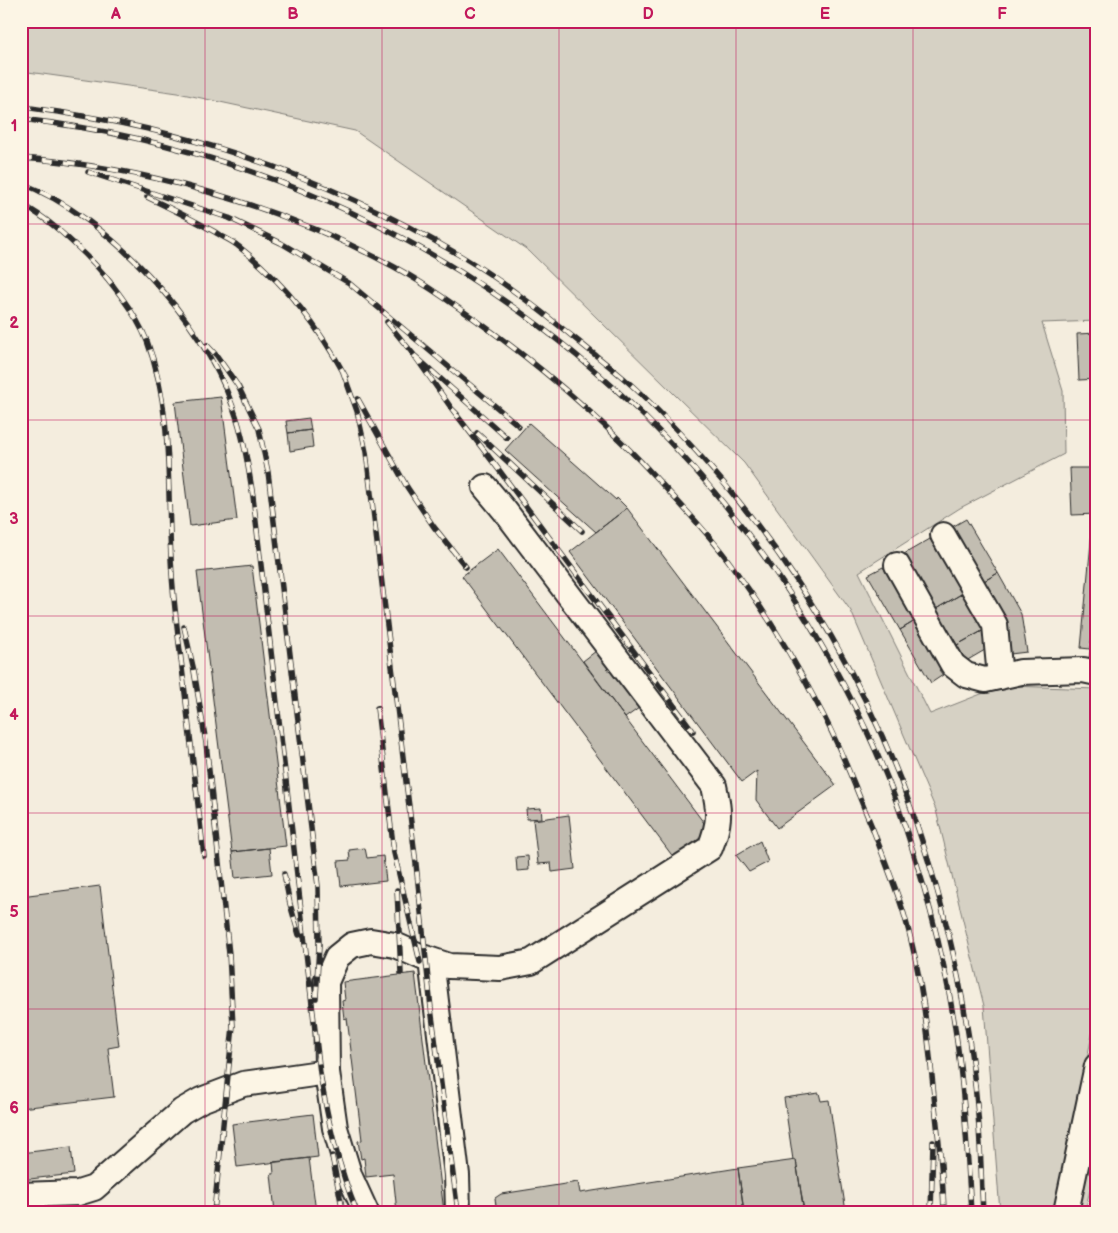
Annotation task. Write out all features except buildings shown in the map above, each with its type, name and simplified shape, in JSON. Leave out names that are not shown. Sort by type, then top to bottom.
[{"type":"street","points":[[366,1212],[350,1177],[335,1128],[326,1072],[326,982],[337,957],[352,945],[371,941],[396,945],[449,966],[500,968],[531,962],[710,848],[717,830],[719,808],[714,786],[506,511],[484,487]]},
{"type":"street","points":[[942,535],[995,625],[1000,677]]},
{"type":"street","points":[[897,566],[953,665],[966,675],[985,680],[1021,672],[1083,670],[1097,673]]},
{"type":"street","points":[[431,960],[457,1175],[458,1212]]},
{"type":"street","points":[[1066,1212],[1097,1066]]},
{"type":"street","points":[[21,1195],[78,1193],[94,1188],[182,1111],[201,1100],[243,1084],[326,1072]]},
{"type":"shaded area","points":[[21,21],[1097,21],[1097,321],[1042,323],[1063,391],[1064,454],[960,508],[859,572],[930,714],[981,694],[1011,686],[1097,689],[1097,1010],[1056,1212],[1000,1212],[984,1006],[936,810],[851,611],[744,463],[529,251],[355,131],[178,93],[21,71]]},
{"type":"shaded area","points":[[1097,1136],[1097,1158],[1085,1212],[1078,1212],[1093,1138]]},
{"type":"railway","points":[[21,107],[128,125],[178,136],[227,151],[323,186],[416,231],[477,266],[550,319],[637,390],[696,451],[769,540],[801,588],[859,687],[905,792],[924,847],[943,912],[965,1013],[975,1081],[983,1212]]},
{"type":"railway","points":[[21,119],[138,139],[251,171],[359,216],[462,272],[557,340],[645,417],[724,504],[794,600],[837,672],[874,746],[905,825],[937,936],[954,1021],[963,1092],[971,1212]]},
{"type":"railway","points":[[21,158],[67,162],[113,170],[160,179],[207,192],[298,222],[396,268],[433,290],[504,341],[551,378],[618,438],[696,521],[722,552],[754,597],[788,651],[827,721],[841,751],[897,892],[910,937],[924,1005],[943,1183],[944,1212]]},
{"type":"railway","points":[[88,172],[229,218],[281,243],[349,283],[519,426]]},
{"type":"railway","points":[[21,183],[54,199],[87,220],[119,246],[148,275],[176,306],[199,340],[219,374],[237,418],[253,496],[320,1073],[334,1144],[357,1212]]},
{"type":"railway","points":[[147,197],[229,240],[270,274],[312,323],[346,377]]},
{"type":"railway","points":[[21,204],[39,215],[63,234],[86,255],[112,284],[129,307],[142,330],[156,369],[166,427],[174,600],[204,856]]},
{"type":"railway","points":[[387,322],[414,355],[507,438]]},
{"type":"railway","points":[[207,345],[238,386],[259,429],[268,472],[318,886],[319,946],[316,998]]},
{"type":"railway","points":[[414,355],[457,414]]},
{"type":"railway","points":[[343,372],[357,411],[366,452],[416,864],[431,1008],[458,1212]]},
{"type":"railway","points":[[358,399],[407,487],[434,527],[466,567]]},
{"type":"railway","points":[[452,409],[693,731]]},
{"type":"railway","points":[[477,433],[582,531]]},
{"type":"railway","points":[[184,627],[194,671],[206,743],[229,954],[233,1026],[214,1212]]},
{"type":"railway","points":[[377,708],[394,853],[420,962]]},
{"type":"railway","points":[[284,874],[299,935]]},
{"type":"railway","points":[[397,890],[401,973]]},
{"type":"railway","points":[[931,1212],[933,1142]]},
{"type":"railway","points":[[332,1156],[343,1212]]}]
